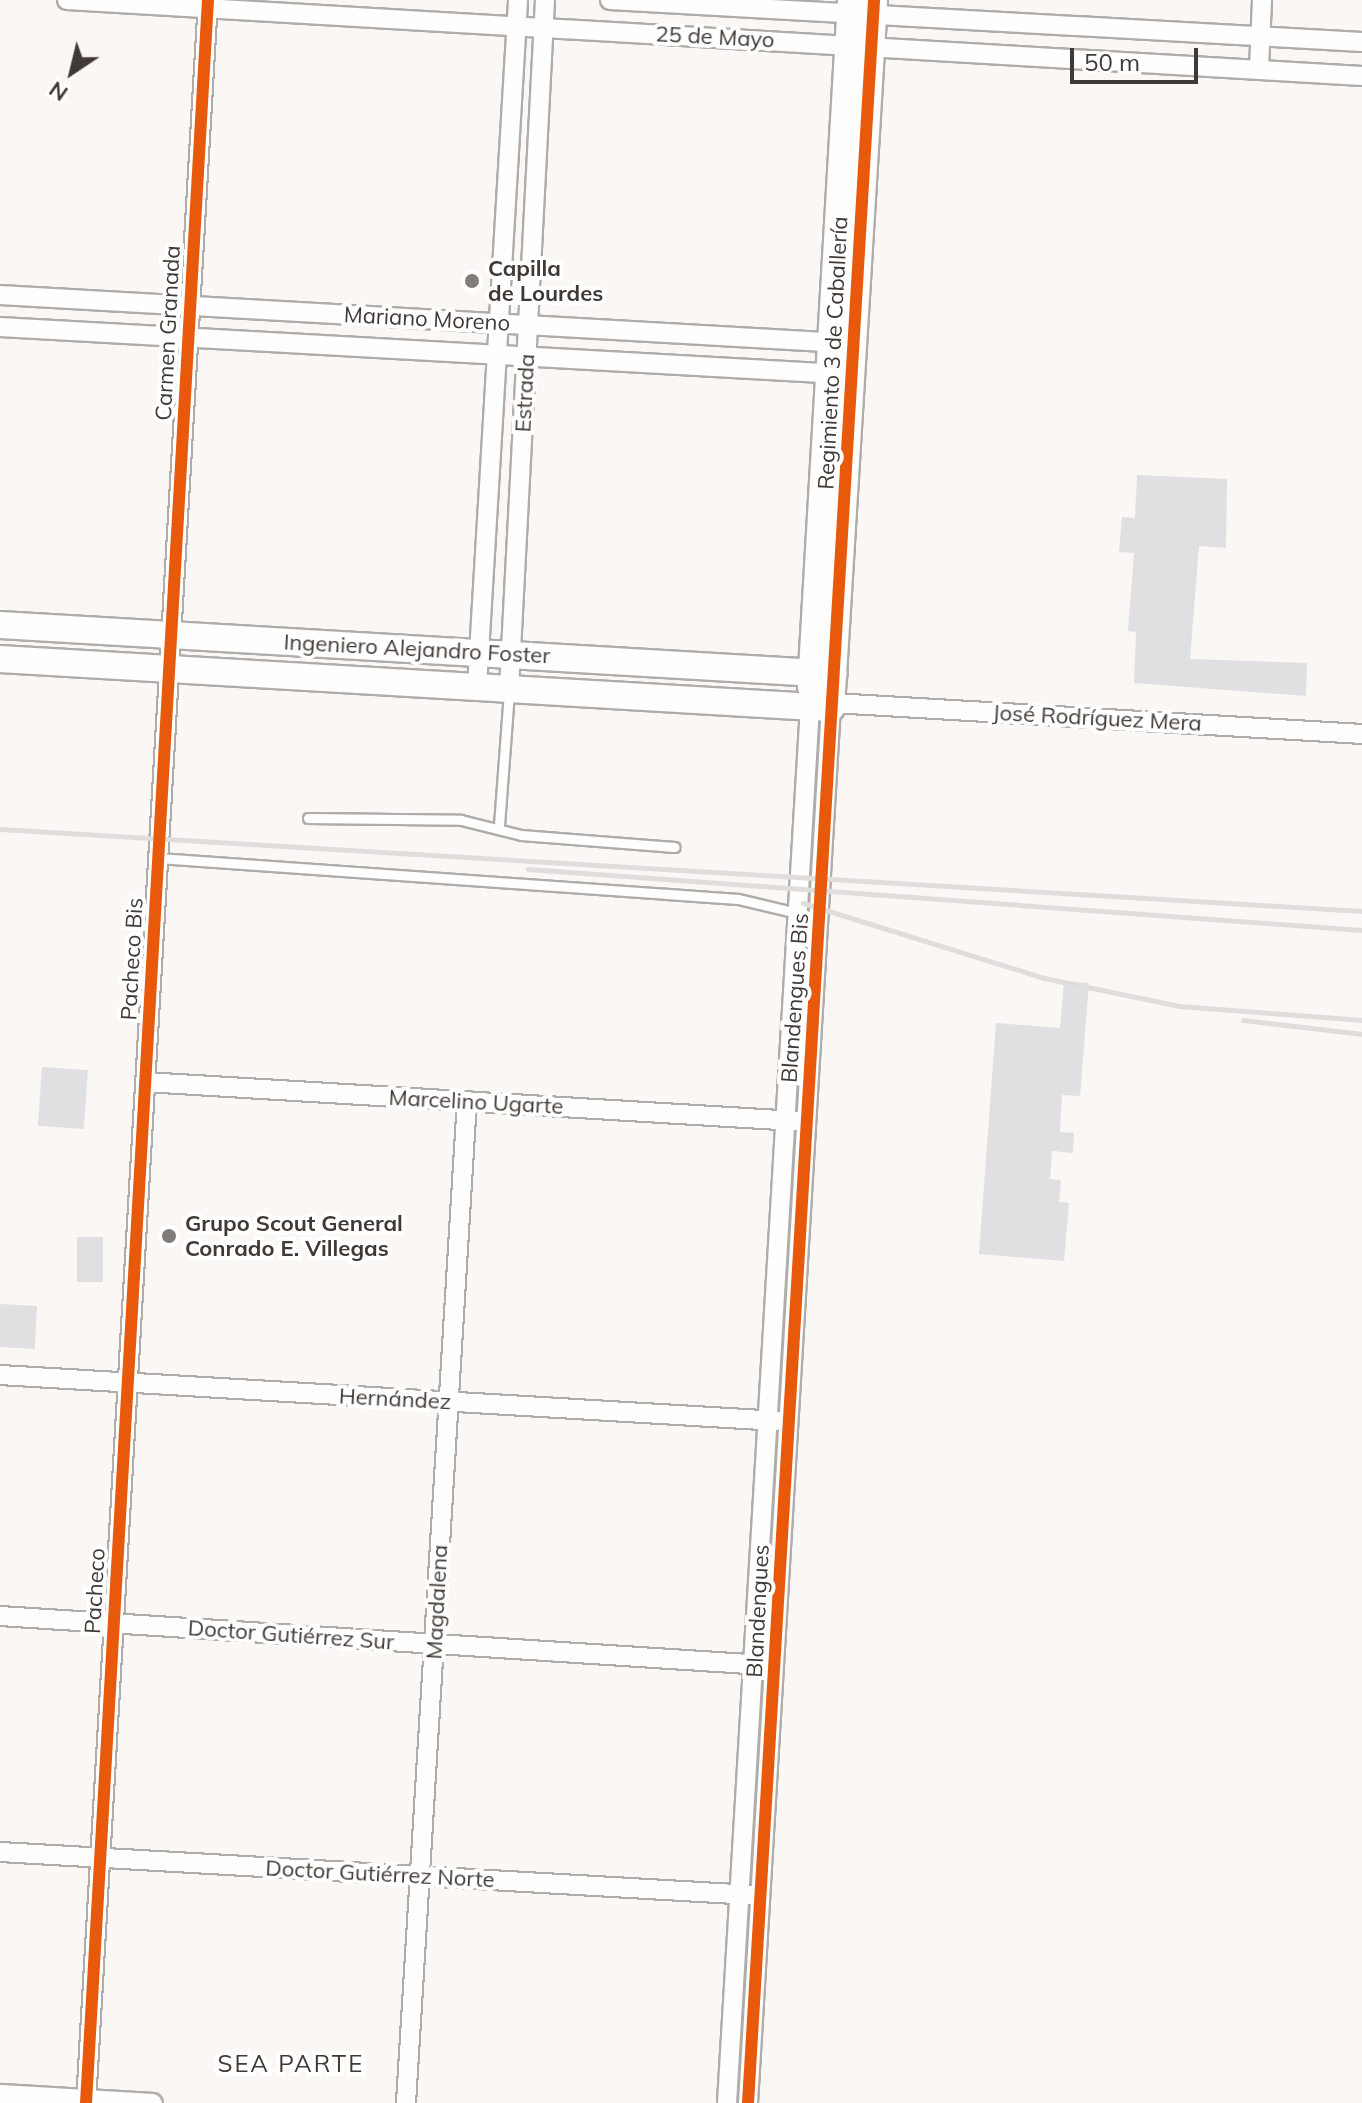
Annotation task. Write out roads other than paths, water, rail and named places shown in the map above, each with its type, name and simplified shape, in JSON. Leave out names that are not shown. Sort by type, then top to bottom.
[{"type":"street","name":"25 de Mayo","points":[[67,0],[208,4],[516,26],[1362,76]]},
{"type":"street","name":"Estrada","points":[[477,687],[518,0]]},
{"type":"street","name":"Estrada","points":[[509,689],[545,0]]},
{"type":"street","name":"25 de Mayo","points":[[610,0],[862,7],[1362,42]]},
{"type":"street","points":[[1259,69],[1262,0]]},
{"type":"street","name":"Carmen Granada","points":[[169,669],[208,4]]},
{"type":"street","name":"Regimiento 3 de Caballería","points":[[825,706],[823,673],[862,7]]},
{"type":"street","name":"Mariano Moreno","points":[[0,295],[842,343]]},
{"type":"street","name":"Mariano Moreno","points":[[0,327],[840,374]]},
{"type":"street","name":"Ingeniero Alejandro Foster","points":[[0,625],[823,673]]},
{"type":"street","name":"Ingeniero Alejandro Foster","points":[[0,659],[825,706]]},
{"type":"street","name":"Pacheco Bis","points":[[145,1082],[169,669]]},
{"type":"street","name":"José Rodríguez Mera","points":[[825,706],[1362,734]]},
{"type":"street","name":"Blandengues Bis","points":[[785,1120],[800,876],[825,706]]},
{"type":"street","name":"Blandengues Bis","points":[[807,1122],[822,877],[825,706]]},
{"type":"street","name":"Marcelino Ugarte","points":[[145,1082],[807,1122]]},
{"type":"street","name":"Pacheco","points":[[86,2101],[145,1082]]},
{"type":"street","name":"Magdalena","points":[[406,2103],[467,1101]]},
{"type":"street","name":"Blandengues","points":[[727,2103],[785,1120]]},
{"type":"street","name":"Blandengues","points":[[748,2103],[807,1122]]},
{"type":"street","name":"Hernández","points":[[0,1375],[789,1422]]},
{"type":"street","name":"Doctor Gutiérrez Sur","points":[[0,1616],[775,1665]]},
{"type":"street","name":"Doctor Gutiérrez Norte","points":[[0,1852],[761,1896]]},
{"type":"street","points":[[0,2094],[153,2103]]},
{"type":"lane","points":[[499,825],[509,689]]},
{"type":"lane","points":[[308,818],[499,825],[521,835],[675,847]]},
{"type":"lane","points":[[158,848],[738,899],[797,913]]},
{"type":"railway","points":[[0,829],[1362,911]]},
{"type":"railway","points":[[528,869],[1362,930]]},
{"type":"railway","points":[[803,903],[1044,978],[1179,1006],[1362,1020]]},
{"type":"railway","points":[[1243,1020],[1362,1034]]},
{"type":"place","name":"Capilla de Lourdes","points":[[472,281]]},
{"type":"place","name":"Grupo Scout General Conrado E. Villegas","points":[[169,1236]]},
{"type":"district","name":"SEA PARTE","points":[[291,2064]]}]
